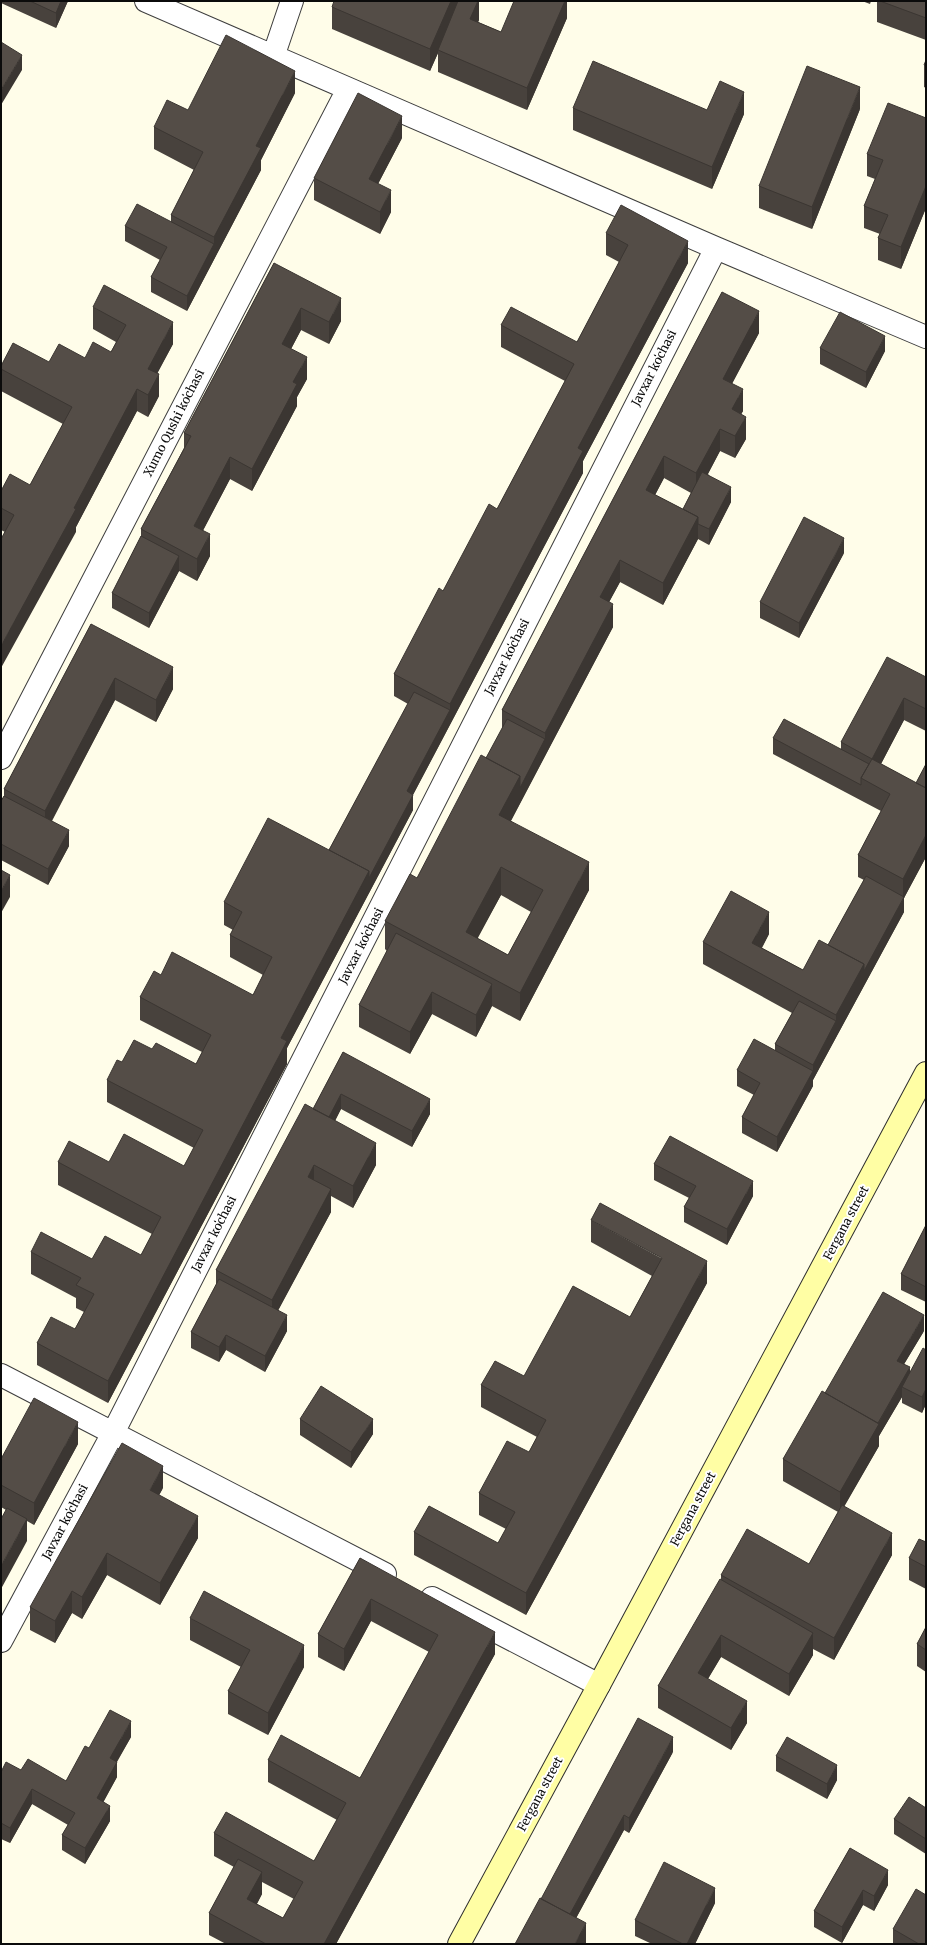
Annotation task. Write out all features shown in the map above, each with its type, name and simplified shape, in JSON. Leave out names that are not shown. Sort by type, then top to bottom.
[{"type":"street","points":[[146,1],[716,248],[926,337]]},
{"type":"street","points":[[273,57],[292,1]]},
{"type":"street","name":"Xumo Qushi koʻchasi","points":[[1,758],[348,89]]},
{"type":"street","name":"Javxar koʻchasi","points":[[1,1641],[113,1433],[716,248]]},
{"type":"street","name":"Fergana street","points":[[459,1944],[600,1684],[926,1072]]},
{"type":"street","points":[[1,1375],[600,1684]]},
{"type":"building","points":[[30,1],[61,1],[56,13]]},
{"type":"building","points":[[334,1],[451,1],[430,49],[332,7]]},
{"type":"building","points":[[458,1],[478,1],[470,19],[501,32],[514,1],[565,1],[527,88],[438,50]]},
{"type":"building","points":[[880,1],[926,1],[926,18]]},
{"type":"building","points":[[226,35],[295,71],[256,146],[261,148],[214,237],[171,215],[203,152],[154,127],[167,100],[188,110]]},
{"type":"building","points":[[1,42],[22,55],[1,90]]},
{"type":"building","points":[[593,61],[707,110],[720,81],[744,92],[712,167],[573,108]]},
{"type":"building","points":[[807,66],[860,87],[812,207],[759,186]]},
{"type":"building","points":[[358,93],[402,116],[369,179],[391,190],[380,212],[314,178]]},
{"type":"building","points":[[888,103],[926,118],[926,186],[901,247],[878,238],[888,215],[864,206],[883,160],[867,154]]},
{"type":"building","points":[[137,204],[214,244],[187,296],[151,277],[167,247],[125,226]]},
{"type":"building","points":[[621,205],[688,241],[578,448],[583,451],[450,704],[394,674],[439,588],[443,591],[489,504],[497,509],[574,364],[501,325],[511,307],[577,342],[628,245],[606,233]]},
{"type":"building","points":[[274,263],[341,298],[329,322],[301,308],[282,344],[307,357],[293,382],[297,384],[252,469],[230,457],[194,526],[210,534],[197,559],[141,529],[191,436],[184,433]]},
{"type":"building","points":[[104,285],[173,322],[148,369],[159,374],[148,395],[137,389],[74,508],[76,509],[1,646],[1,539],[14,515],[1,508],[1,491],[10,474],[30,485],[72,407],[1,369],[1,366],[13,343],[49,362],[59,344],[85,358],[93,342],[111,352],[126,325],[93,307]]},
{"type":"building","points":[[722,292],[759,311],[723,379],[743,389],[732,409],[746,417],[735,436],[720,429],[696,473],[664,456],[646,490],[698,517],[663,583],[620,560],[600,597],[613,604],[545,733],[502,710]]},
{"type":"building","points":[[840,312],[885,336],[866,372],[820,348]]},
{"type":"building","points":[[702,472],[731,487],[709,529],[698,524],[698,517],[683,509]]},
{"type":"building","points":[[804,517],[844,538],[799,623],[760,602]]},
{"type":"building","points":[[141,536],[179,556],[149,613],[112,593]]},
{"type":"building","points":[[91,624],[173,667],[156,700],[115,678],[45,811],[4,789]]},
{"type":"building","points":[[887,657],[926,677],[926,709],[904,698],[872,759],[841,742]]},
{"type":"building","points":[[414,692],[450,710],[407,791],[413,795],[369,878],[369,871],[329,850]]},
{"type":"building","points":[[507,719],[545,739],[520,788],[520,776],[486,758]]},
{"type":"building","points":[[784,719],[869,764],[861,778],[861,785],[773,738]]},
{"type":"building","points":[[481,755],[520,776],[499,815],[589,862],[520,993],[385,921],[410,874],[417,878]],"holes":[[[501,867],[543,890],[508,955],[466,932]]]},
{"type":"building","points":[[872,759],[926,788],[926,835],[903,879],[858,855],[890,794],[861,778]]},
{"type":"building","points":[[926,764],[926,788],[916,783]]},
{"type":"building","points":[[4,796],[69,830],[48,869],[1,844],[1,801]]},
{"type":"building","points":[[268,818],[369,871],[281,1038],[287,1041],[108,1381],[37,1343],[51,1317],[75,1329],[94,1294],[76,1285],[81,1278],[31,1252],[41,1232],[92,1259],[105,1236],[141,1255],[161,1217],[58,1162],[69,1141],[109,1162],[124,1134],[184,1166],[203,1130],[107,1080],[117,1060],[122,1062],[134,1040],[152,1049],[156,1043],[196,1064],[211,1035],[140,997],[154,971],[161,975],[172,952],[253,995],[272,957],[230,935],[242,912],[224,902]]},
{"type":"building","points":[[1,870],[10,875],[1,891]]},
{"type":"building","points":[[866,876],[904,897],[864,971],[864,964],[828,945]]},
{"type":"building","points":[[731,891],[769,912],[752,943],[803,970],[819,940],[864,964],[836,1015],[703,942]]},
{"type":"building","points":[[396,933],[492,984],[476,1015],[432,992],[410,1032],[359,1005]]},
{"type":"building","points":[[799,1001],[836,1021],[813,1065],[775,1044]]},
{"type":"building","points":[[754,1039],[813,1071],[777,1137],[742,1117],[760,1083],[737,1070]]},
{"type":"building","points":[[343,1052],[430,1099],[412,1131],[341,1094],[329,1117],[313,1109]]},
{"type":"building","points":[[305,1104],[376,1143],[353,1186],[314,1165],[308,1177],[331,1189],[272,1300],[216,1270]]},
{"type":"building","points":[[670,1136],[753,1181],[727,1229],[684,1207],[696,1186],[654,1164]]},
{"type":"building","points":[[600,1203],[707,1261],[526,1593],[414,1532],[429,1506],[498,1543],[515,1512],[479,1493],[507,1441],[529,1452],[546,1420],[481,1385],[495,1361],[524,1376],[573,1286],[630,1317],[662,1258],[591,1220]]},
{"type":"building","points":[[926,1225],[926,1287],[901,1274]]},
{"type":"building","points":[[219,1279],[287,1315],[265,1356],[226,1335],[219,1347],[191,1332]]},
{"type":"building","points":[[883,1292],[924,1315],[897,1361],[910,1367],[878,1423],[825,1393]]},
{"type":"building","points":[[923,1348],[926,1350],[926,1389],[922,1397],[902,1387]]},
{"type":"building","points":[[321,1386],[373,1419],[351,1452],[300,1419]]},
{"type":"building","points":[[822,1391],[879,1424],[840,1492],[783,1459]]},
{"type":"building","points":[[34,1398],[78,1422],[34,1503],[1,1485],[1,1459]]},
{"type":"building","points":[[122,1443],[163,1466],[150,1490],[198,1516],[160,1583],[107,1553],[82,1597],[72,1591],[55,1621],[30,1607]]},
{"type":"building","points":[[842,1505],[892,1533],[834,1638],[721,1575],[747,1529],[809,1564]]},
{"type":"building","points":[[7,1508],[27,1519],[1,1566],[1,1519]]},
{"type":"building","points":[[919,1539],[926,1542],[926,1567],[909,1558]]},
{"type":"building","points":[[360,1558],[495,1632],[324,1944],[266,1944],[209,1913],[238,1859],[262,1872],[247,1899],[283,1918],[303,1882],[214,1833],[226,1812],[314,1861],[346,1803],[268,1760],[281,1735],[360,1778],[438,1635],[371,1599],[344,1649],[318,1634]]},
{"type":"building","points":[[720,1579],[813,1633],[789,1674],[721,1635],[698,1673],[747,1701],[731,1728],[658,1686]]},
{"type":"building","points":[[204,1591],[304,1645],[268,1713],[228,1691],[250,1650],[190,1618]]},
{"type":"building","points":[[926,1627],[926,1650],[917,1644]]},
{"type":"building","points":[[110,1710],[131,1721],[110,1758],[117,1762],[97,1798],[110,1806],[85,1848],[62,1835],[75,1813],[32,1789],[10,1828],[1,1823],[1,1772],[6,1762],[21,1770],[28,1759],[66,1781],[85,1746],[89,1748]]},
{"type":"building","points":[[638,1718],[673,1737],[629,1818],[624,1815],[570,1914],[541,1899]]},
{"type":"building","points":[[787,1737],[837,1765],[827,1784],[776,1756]]},
{"type":"building","points":[[909,1797],[926,1808],[926,1839],[894,1819]]},
{"type":"building","points":[[850,1848],[888,1870],[874,1896],[863,1890],[842,1927],[814,1911]]},
{"type":"building","points":[[664,1862],[715,1888],[687,1944],[683,1944],[635,1920]]},
{"type":"building","points":[[916,1889],[926,1895],[926,1944],[919,1944],[893,1929]]},
{"type":"building","points":[[540,1898],[586,1923],[575,1944],[515,1944]]}]
